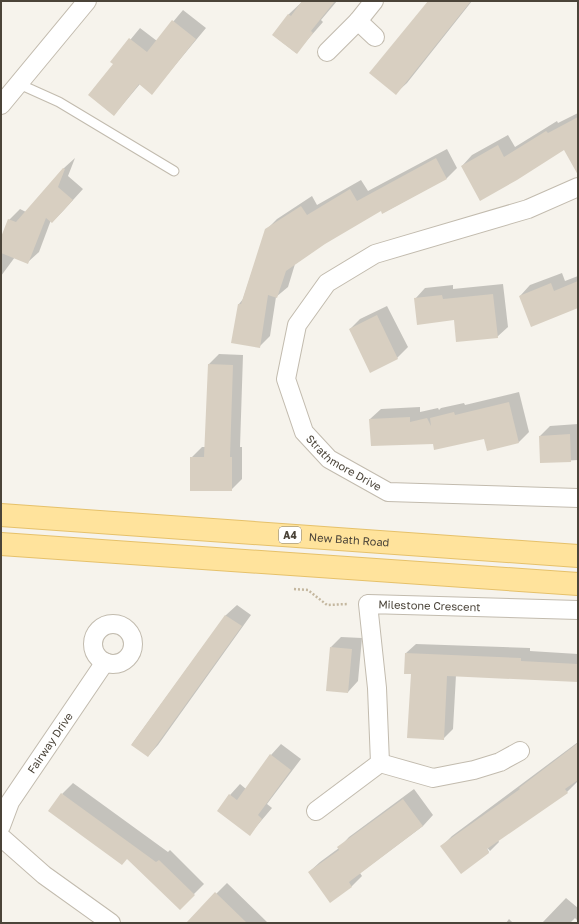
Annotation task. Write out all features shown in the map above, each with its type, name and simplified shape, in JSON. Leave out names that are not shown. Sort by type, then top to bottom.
[{"type":"main road","name":"New Bath Road","points":[[1,515],[578,556]]},
{"type":"main road","points":[[1,544],[578,584]]},
{"type":"street","points":[[1,105],[87,1]]},
{"type":"street","points":[[327,52],[358,21],[374,1]]},
{"type":"street","points":[[358,21],[375,37]]},
{"type":"street","name":"Strathmore Drive","points":[[578,187],[528,209],[375,254],[327,282],[297,325],[286,379],[304,432],[329,459],[388,492],[578,498]]},
{"type":"street","name":"Milestone Crescent","points":[[380,762],[376,688],[368,604],[578,610]]},
{"type":"street","name":"Fairway Drive","points":[[1,826],[10,802],[105,662]]},
{"type":"street","points":[[316,811],[380,762],[434,778],[474,770],[500,762],[520,751]]},
{"type":"street","points":[[1,837],[44,875],[110,923]]},
{"type":"lane","points":[[19,84],[59,102],[174,171]]},
{"type":"building","points":[[302,1],[335,1],[311,31],[313,33],[297,54],[272,35],[288,14],[291,16]]},
{"type":"building","points":[[428,1],[471,1],[396,95],[369,73]]},
{"type":"building","points":[[172,20],[196,39],[152,95],[139,84],[114,116],[88,95],[113,64],[110,62],[129,38],[147,52]]},
{"type":"building","points":[[578,117],[578,175],[564,150],[517,180],[480,201],[461,166],[498,145],[504,157],[546,131],[548,133]]},
{"type":"building","points":[[436,158],[447,179],[382,214],[381,211],[325,244],[286,271],[277,298],[268,295],[260,348],[231,343],[238,304],[241,304],[265,229],[301,206],[307,215],[350,189],[357,201]]},
{"type":"building","points":[[63,168],[65,169],[58,187],[73,200],[52,223],[46,218],[28,264],[1,253],[1,237],[8,219],[16,222]]},
{"type":"building","points":[[578,281],[578,308],[531,327],[519,296],[551,283],[554,291]]},
{"type":"building","points":[[493,294],[498,338],[456,342],[454,320],[417,325],[414,298],[442,295],[443,299]]},
{"type":"building","points":[[377,315],[398,359],[370,373],[349,329]]},
{"type":"building","points":[[208,364],[233,365],[230,457],[232,457],[232,491],[190,491],[190,457],[204,457]]},
{"type":"building","points":[[509,402],[519,443],[487,451],[484,439],[434,450],[433,444],[371,446],[369,419],[410,417],[410,422],[427,418],[431,426],[430,418],[454,412],[455,415]]},
{"type":"building","points":[[570,434],[571,462],[540,463],[539,436]]},
{"type":"building","points":[[225,615],[242,626],[148,757],[131,745]]},
{"type":"building","points":[[330,647],[352,649],[348,693],[326,691]]},
{"type":"building","points":[[405,653],[521,658],[521,661],[578,664],[578,682],[447,676],[444,740],[407,738],[411,674],[404,674]]},
{"type":"building","points":[[578,743],[578,780],[565,789],[568,793],[487,849],[489,853],[461,874],[440,846],[520,789],[519,788]]},
{"type":"building","points":[[270,754],[291,770],[258,815],[262,819],[250,836],[217,811],[229,794],[237,800]]},
{"type":"building","points":[[61,793],[156,862],[159,860],[195,895],[180,910],[127,859],[122,865],[48,811]]},
{"type":"building","points":[[403,799],[423,826],[349,882],[352,887],[330,903],[308,872],[339,850],[337,847]]},
{"type":"building","points":[[215,892],[247,923],[186,923]]}]
